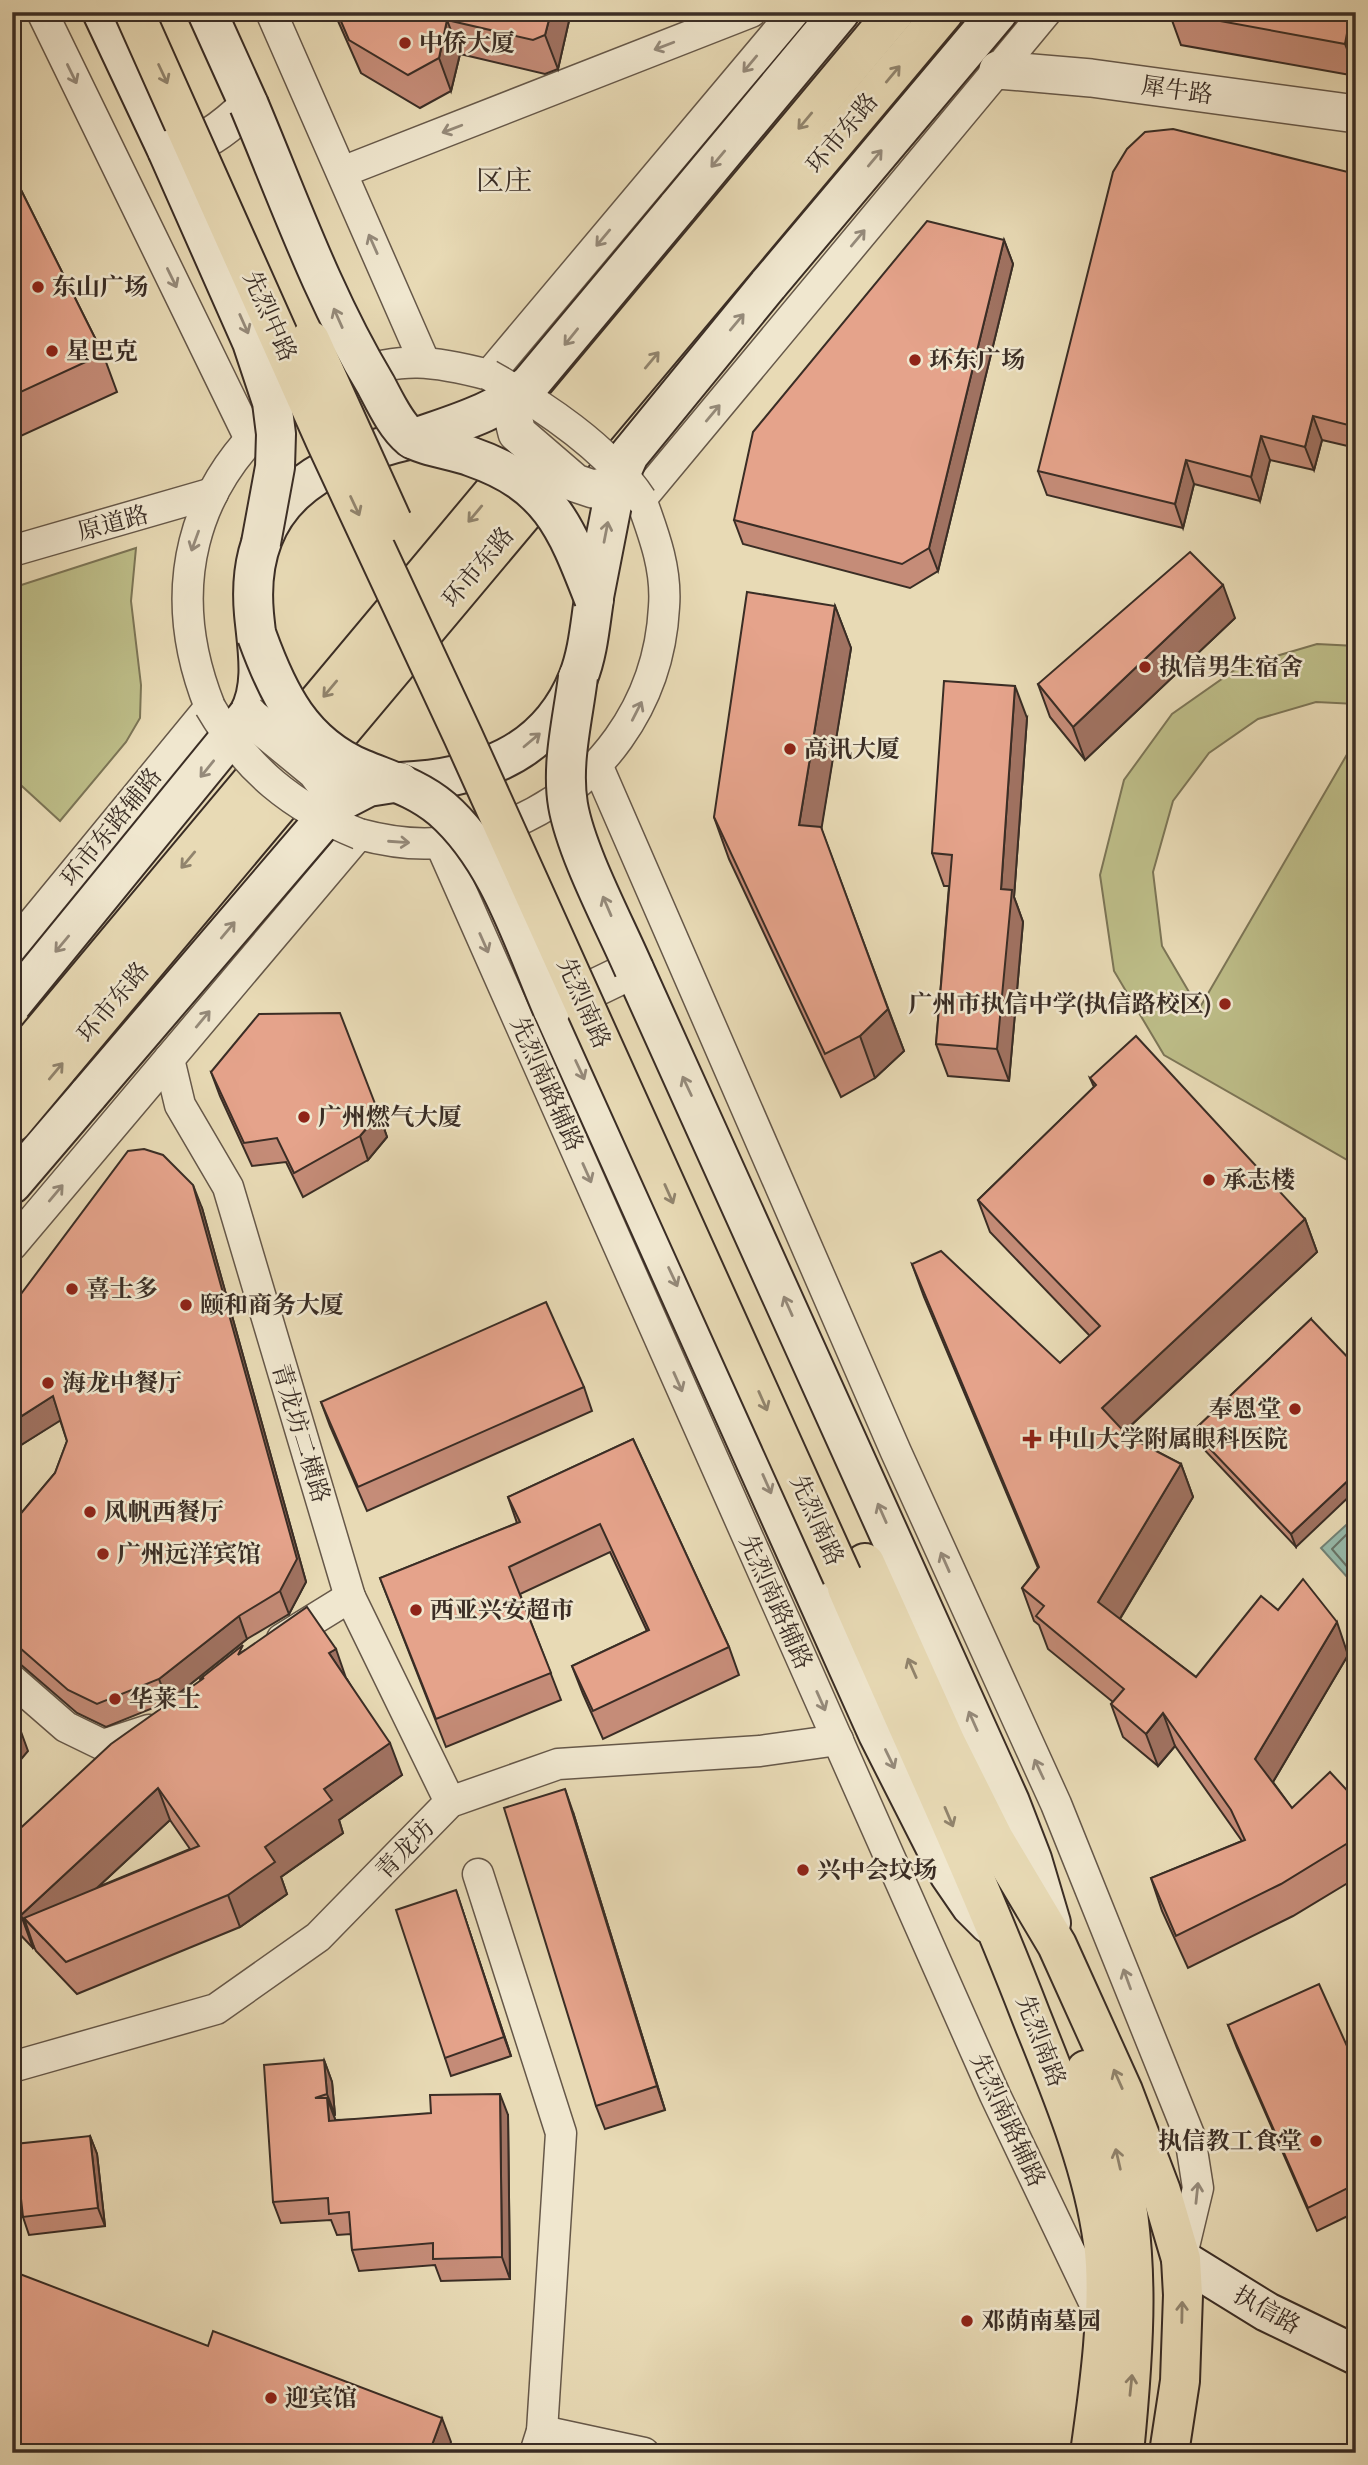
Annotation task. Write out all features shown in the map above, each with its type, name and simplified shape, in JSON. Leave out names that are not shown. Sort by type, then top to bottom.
[{"type":"main road","points":[[12,1004],[248,715],[258,682],[254,591],[275,467],[276,434],[272,402],[252,342],[102,12]]},
{"type":"main road","name":"先烈中路","points":[[134,12],[326,442],[417,606]]},
{"type":"main road","name":"先烈中路","points":[[163,12],[417,606]]},
{"type":"main road","points":[[261,543],[285,503],[308,479],[336,462],[366,450],[412,439],[488,411],[501,386],[557,353],[840,12]]},
{"type":"main road","name":"环市东路","points":[[12,1068],[895,12]]},
{"type":"main road","name":"环市东路","points":[[12,1124],[944,12]]},
{"type":"main road","points":[[998,12],[629,455],[629,492],[594,599],[578,677],[566,773],[568,806],[582,848],[1010,1802],[1032,1858],[1057,1945]]},
{"type":"main road","points":[[212,24],[338,320],[389,408],[412,439],[490,464],[529,487],[558,518],[569,535],[594,599]]},
{"type":"main road","name":"先烈南路","points":[[417,606],[853,1570],[1000,1935],[1080,2144],[1096,2198],[1103,2245],[1103,2321],[1090,2453]]},
{"type":"main road","points":[[257,636],[282,699],[310,735],[344,760],[400,782],[442,809],[477,848],[514,920],[918,1817],[971,1906],[1000,1935]]},
{"type":"main road","points":[[12,1184],[339,802],[368,787],[442,780],[499,763],[542,731],[556,715],[578,677]]},
{"type":"main road","name":"先烈南路","points":[[853,1570],[994,1839],[1057,1945],[1123,2091],[1161,2191],[1181,2259],[1180,2381],[1169,2453]]},
{"type":"main road","name":"先烈南路","points":[[994,1839],[1102,2110],[1124,2185],[1136,2288],[1133,2359],[1124,2453]]},
{"type":"main road","name":"执信路","points":[[1181,2259],[1267,2312],[1356,2355]]},
{"type":"street","points":[[42,12],[250,439]]},
{"type":"street","points":[[271,12],[424,361]]},
{"type":"street","points":[[342,172],[751,12]]},
{"type":"street","points":[[501,386],[794,12]]},
{"type":"street","points":[[629,492],[1046,12]]},
{"type":"street","name":"犀牛路","points":[[998,70],[1091,78],[1356,114]]},
{"type":"street","points":[[167,150],[181,150],[212,136],[249,106]]},
{"type":"street","points":[[501,386],[424,361],[379,365],[331,380],[285,406],[250,439],[217,483],[190,557],[186,617],[195,671],[210,708],[227,736],[255,771],[301,806],[359,834],[391,842],[440,843],[490,832],[537,812],[598,767],[629,727],[646,692],[660,648],[665,605],[660,551],[629,492]]},
{"type":"street","points":[[501,386],[517,433],[575,482],[593,489],[629,492]]},
{"type":"street","name":"原道路","points":[[12,551],[213,493]]},
{"type":"street","name":"环市东路辅路","points":[[12,948],[210,708]]},
{"type":"street","points":[[248,715],[316,771],[339,802]]},
{"type":"street","points":[[598,767],[901,1465],[1056,1804],[1190,2137],[1198,2188],[1181,2259]]},
{"type":"street","points":[[12,1245],[359,834]]},
{"type":"street","name":"先烈南路辅路","points":[[440,843],[995,2095],[1103,2321]]},
{"type":"street","points":[[552,1008],[634,969]]},
{"type":"street","name":"青龙坊二横路","points":[[169,1059],[180,1105],[228,1187],[350,1597],[450,1802]]},
{"type":"street","points":[[258,1653],[350,1597]]},
{"type":"street","points":[[12,1680],[66,1727],[103,1745],[120,1742],[177,1717]]},
{"type":"street","name":"青龙坊","points":[[12,2067],[216,2008],[318,1937],[450,1802],[558,1764],[760,1751],[838,1740]]},
{"type":"street","points":[[478,1874],[561,2133],[539,2442],[645,2453]]},
{"type":"green space","points":[[136,548],[131,601],[141,685],[140,718],[126,742],[60,821],[12,777],[12,588]]},
{"type":"green space","points":[[1317,644],[1356,646],[1356,704],[1316,702],[1258,719],[1209,753],[1173,801],[1153,872],[1162,946],[1199,1009],[1356,739],[1356,1165],[1164,1055],[1114,971],[1100,875],[1124,780],[1172,714],[1239,667]]},
{"type":"water","points":[[1356,1516],[1356,1587],[1321,1548]]},
{"type":"building","points":[[337,12],[551,12],[545,35],[533,40],[447,20],[439,58],[408,75],[349,40]]},
{"type":"building","points":[[1171,12],[1351,12],[1345,44]]},
{"type":"building","points":[[1173,129],[1356,174],[1356,427],[1313,416],[1305,447],[1261,436],[1251,477],[1186,460],[1175,504],[1038,471],[1113,172],[1127,149],[1145,132]]},
{"type":"building","name":"东山广场","points":[[12,172],[103,354],[12,396]]},
{"type":"building","name":"环东广场","points":[[927,221],[1004,240],[929,548],[902,564],[734,520],[753,432]]},
{"type":"building","points":[[1190,552],[1223,585],[1073,727],[1038,684]]},
{"type":"building","points":[[747,592],[835,606],[799,825],[821,827],[888,1009],[860,1036],[825,1054],[714,817]]},
{"type":"building","points":[[944,681],[1015,686],[1001,889],[1012,890],[997,1049],[936,1044],[952,855],[932,853]]},
{"type":"building","name":"广州燃气大厦","points":[[340,1013],[379,1114],[360,1136],[294,1173],[277,1138],[244,1143],[211,1072],[259,1014]]},
{"type":"building","points":[[1136,1036],[1305,1219],[1102,1408],[1129,1437],[1181,1464],[1098,1602],[1196,1677],[1261,1596],[1278,1610],[1303,1579],[1337,1622],[1255,1759],[1292,1808],[1330,1772],[1356,1800],[1356,1838],[1281,1884],[1176,1936],[1151,1878],[1245,1840],[1231,1810],[1163,1713],[1146,1734],[1111,1704],[1124,1689],[1036,1616],[1044,1606],[1022,1588],[1039,1567],[912,1264],[941,1251],[1060,1363],[1100,1326],[978,1200],[1096,1085],[1090,1078]]},
{"type":"building","points":[[144,1149],[163,1155],[193,1185],[297,1559],[280,1591],[239,1616],[159,1679],[97,1704],[68,1690],[12,1641],[12,1524],[55,1473],[67,1441],[53,1396],[12,1422],[12,1306],[128,1151]]},
{"type":"building","points":[[546,1302],[584,1387],[358,1487],[321,1402]]},
{"type":"building","name":"奉恩堂","points":[[1311,1319],[1356,1366],[1356,1473],[1291,1534],[1193,1431]]},
{"type":"building","points":[[633,1439],[729,1647],[593,1711],[572,1666],[649,1630],[600,1524],[509,1567],[551,1673],[436,1719],[380,1578],[520,1522],[508,1497]]},
{"type":"building","points":[[307,1607],[336,1649],[329,1653],[390,1743],[324,1789],[332,1800],[265,1847],[275,1862],[228,1895],[66,1962],[24,1918],[199,1846],[158,1788],[21,1915],[12,1906],[12,1836],[111,1744],[204,1678],[200,1679],[243,1645],[238,1655]]},
{"type":"building","points":[[565,1789],[657,2086],[596,2106],[504,1808]]},
{"type":"building","points":[[456,1890],[504,2037],[445,2058],[396,1910]]},
{"type":"building","name":"执信教工食堂","points":[[1319,1984],[1356,2066],[1356,2184],[1308,2208],[1228,2025]]},
{"type":"building","points":[[324,2060],[327,2094],[315,2098],[327,2098],[329,2121],[431,2113],[430,2095],[500,2094],[502,2257],[433,2259],[433,2243],[352,2250],[349,2212],[329,2214],[328,2198],[273,2202],[264,2065]]},
{"type":"building","points":[[90,2136],[98,2208],[23,2217],[15,2144]]},
{"type":"building","points":[[12,2271],[208,2346],[213,2331],[442,2418],[429,2453],[12,2453]]},
{"type":"place","name":"中侨大厦","points":[[405,43]]},
{"type":"place","name":"东山广场","points":[[38,287]]},
{"type":"place","name":"星巴克","points":[[52,351]]},
{"type":"place","name":"环东广场","points":[[915,360]]},
{"type":"place","name":"执信男生宿舍","points":[[1145,667]]},
{"type":"place","name":"高讯大厦","points":[[790,749]]},
{"type":"place","name":"广州市执信中学(执信路校区)","points":[[1225,1004]]},
{"type":"place","name":"广州燃气大厦","points":[[304,1117]]},
{"type":"place","name":"承志楼","points":[[1209,1180]]},
{"type":"place","name":"喜士多","points":[[72,1289]]},
{"type":"place","name":"颐和商务大厦","points":[[186,1305]]},
{"type":"place","name":"海龙中餐厅","points":[[48,1383]]},
{"type":"place","name":"奉恩堂","points":[[1295,1409]]},
{"type":"place","name":"中山大学附属眼科医院","points":[[1032,1439]]},
{"type":"place","name":"风帆西餐厅","points":[[90,1512]]},
{"type":"place","name":"广州远洋宾馆","points":[[103,1554]]},
{"type":"place","name":"西亚兴安超市","points":[[416,1610]]},
{"type":"place","name":"华莱士","points":[[115,1699]]},
{"type":"place","name":"兴中会坟场","points":[[803,1870]]},
{"type":"place","name":"执信教工食堂","points":[[1316,2141]]},
{"type":"place","name":"邓荫南墓园","points":[[967,2321]]},
{"type":"place","name":"迎宾馆","points":[[271,2398]]},
{"type":"district","name":"区庄","points":[[504,180]]}]
